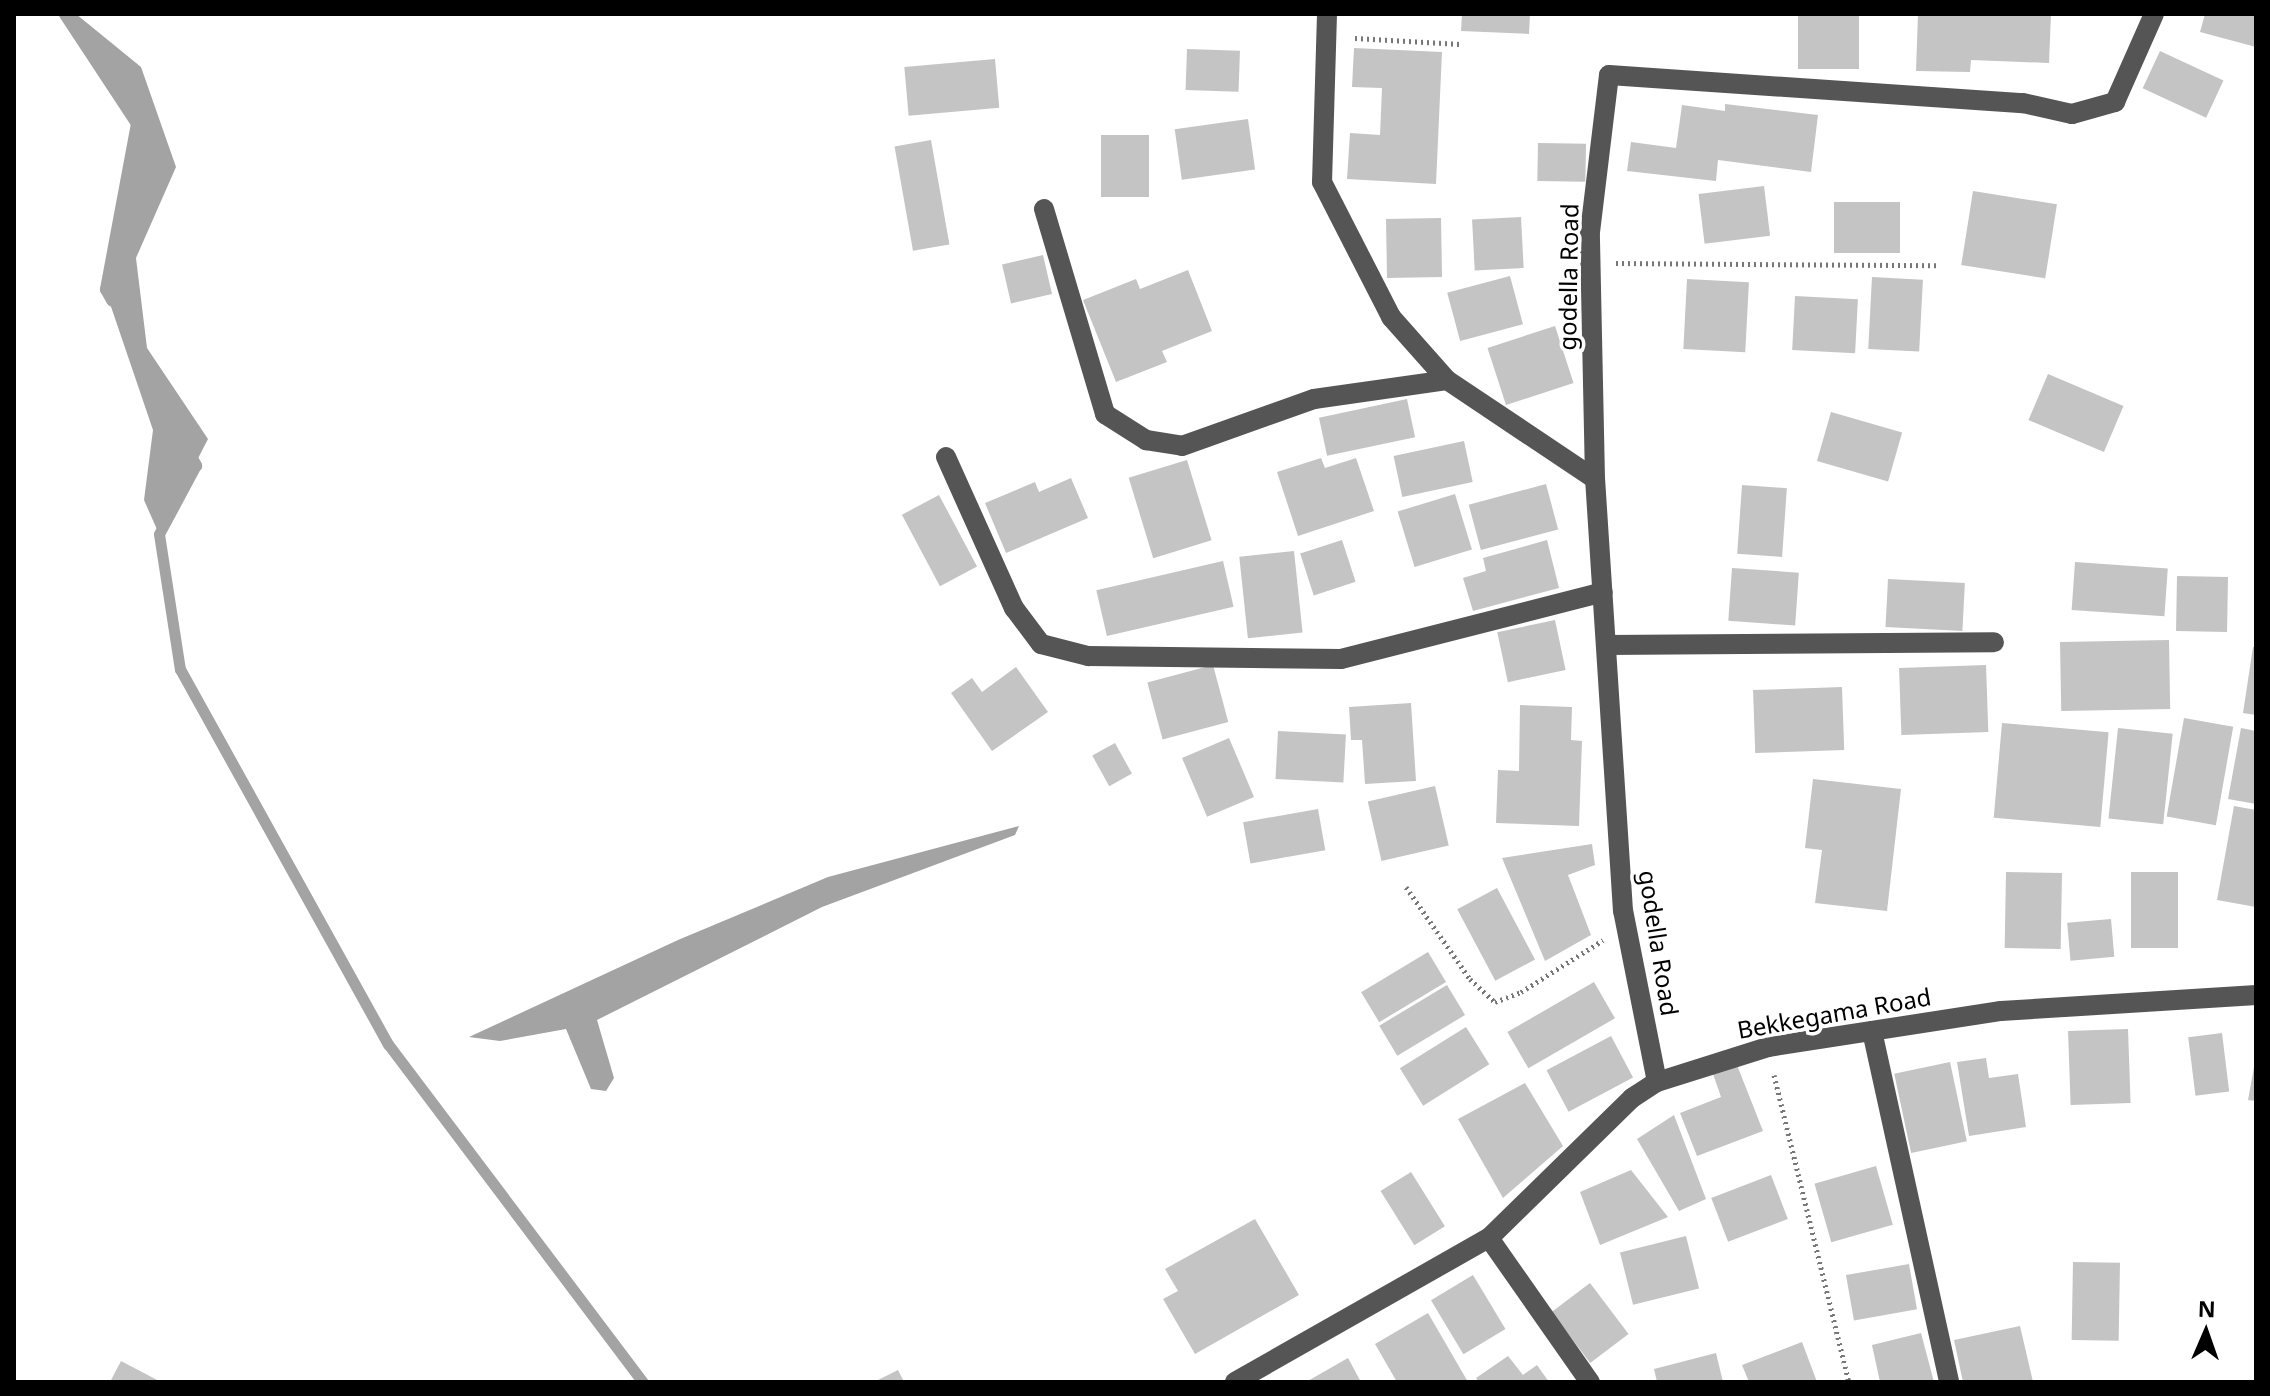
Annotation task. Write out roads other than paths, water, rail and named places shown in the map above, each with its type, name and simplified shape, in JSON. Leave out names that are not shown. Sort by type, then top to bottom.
[{"type":"street","points":[[1327,14],[1322,182],[1391,317],[1447,380],[1595,479]]},
{"type":"street","name":"godella Road","points":[[1657,1082],[1626,925],[1595,479],[1591,263],[1609,75],[2023,103],[2072,114],[2115,102],[2154,14]]},
{"type":"street","points":[[1044,209],[1105,414],[1146,440],[1182,446],[1314,399],[1447,380]]},
{"type":"street","points":[[946,457],[1014,608],[1041,644],[1088,656],[1341,659],[1603,592]]},
{"type":"street","points":[[1606,645],[1994,642]]},
{"type":"street","name":"Bekkegama Road","points":[[1235,1382],[1489,1238],[1632,1098],[1657,1082],[1768,1047],[2001,1011],[2256,995]]},
{"type":"street","points":[[1872,1031],[1949,1382]]},
{"type":"street","points":[[1489,1238],[1590,1382]]},
{"type":"waterway","points":[[64,14],[136,123],[105,289],[111,300]]},
{"type":"waterway","points":[[190,454],[196,465],[159,534],[180,669],[388,1044],[643,1382]]}]
